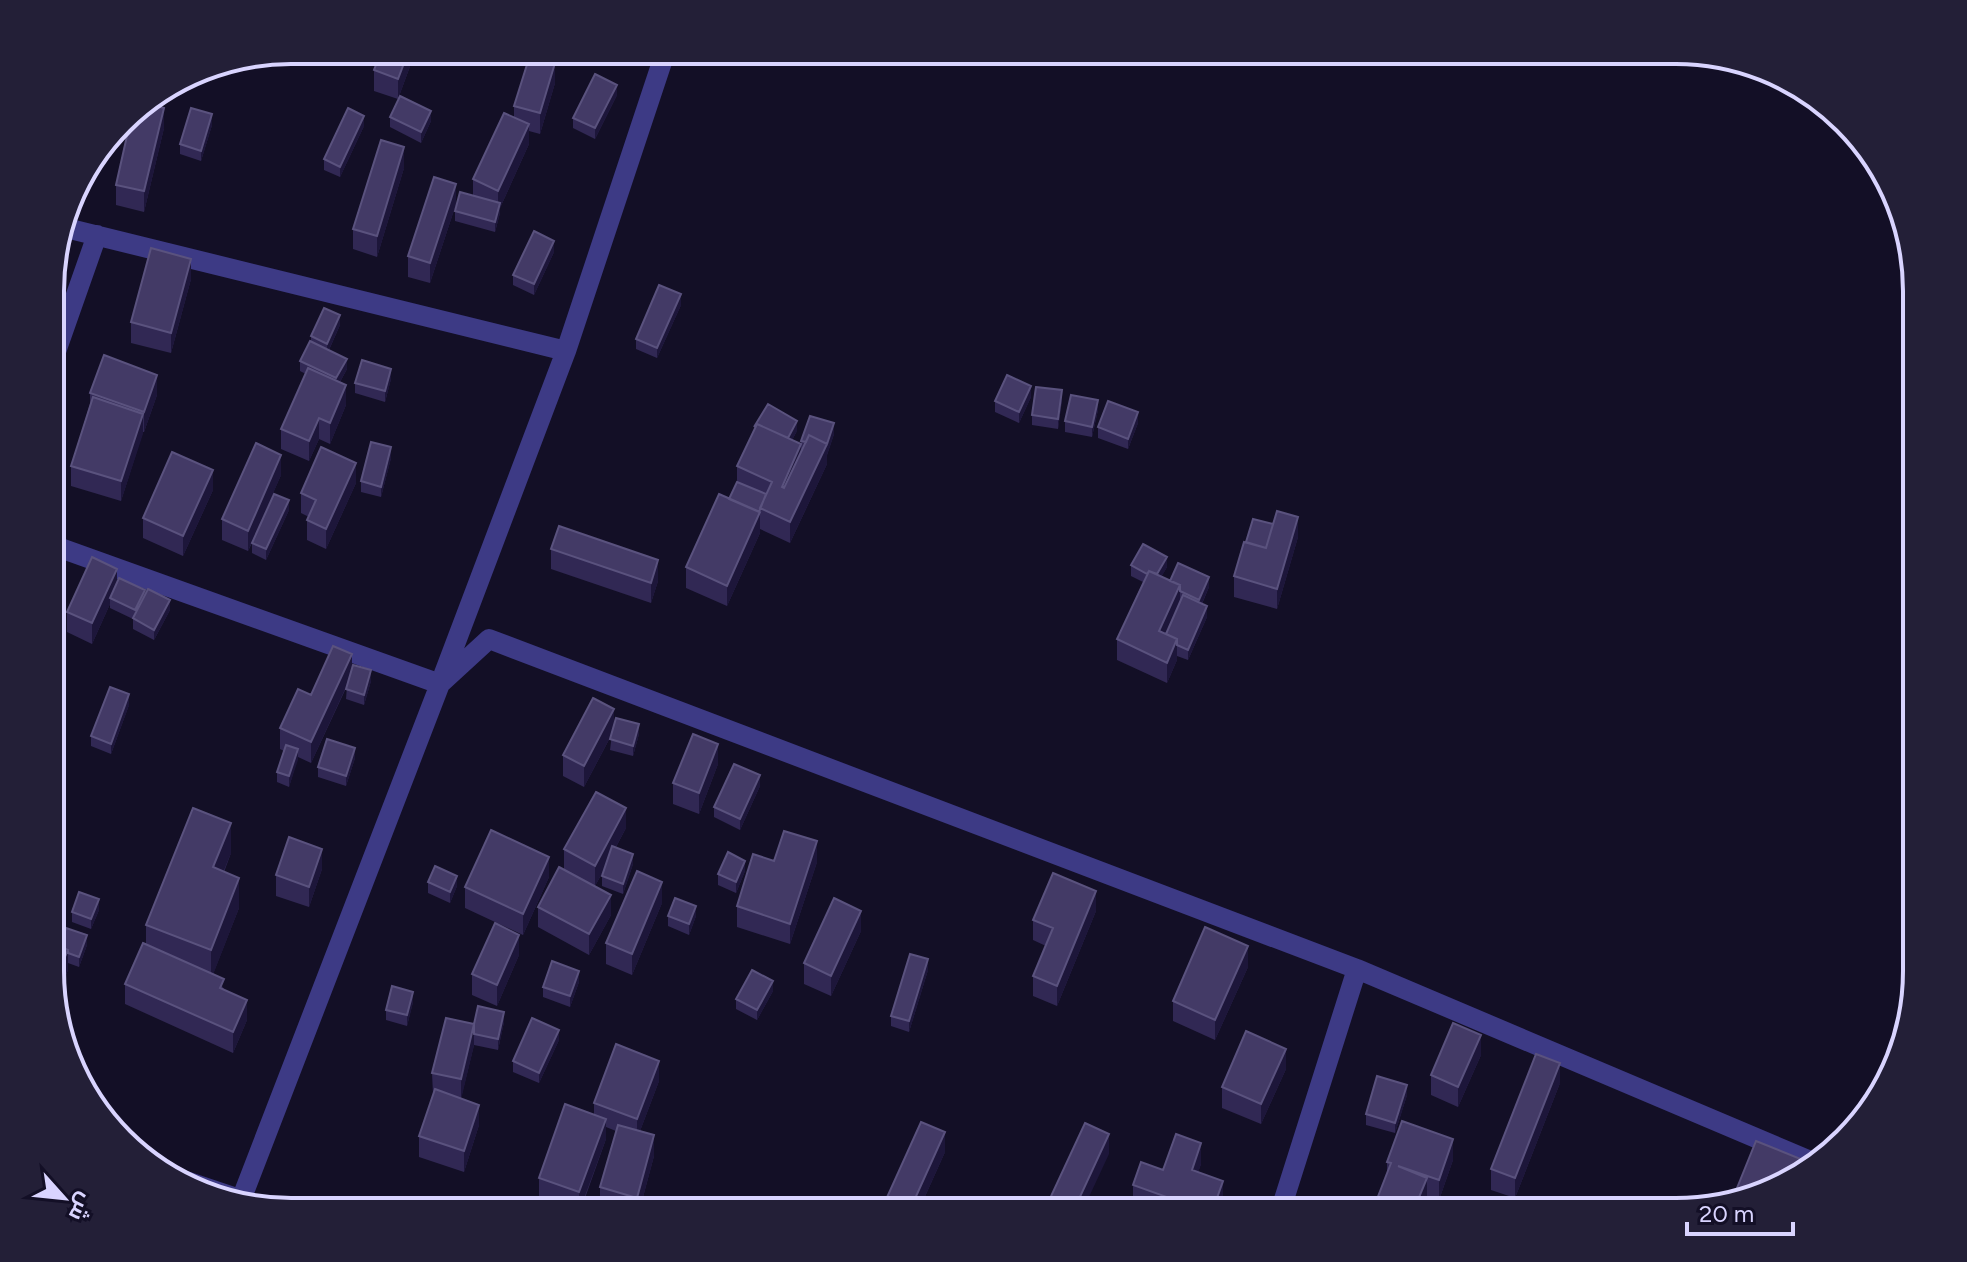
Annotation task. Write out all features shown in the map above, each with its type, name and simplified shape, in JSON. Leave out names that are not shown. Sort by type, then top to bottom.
[{"type":"street","points":[[244,1192],[566,351],[661,64]]},
{"type":"street","points":[[73,229],[566,351]]},
{"type":"street","points":[[64,329],[97,235]]},
{"type":"street","points":[[64,549],[440,684]]},
{"type":"street","points":[[440,684],[489,639],[1357,969],[1804,1158]]},
{"type":"street","points":[[1284,1198],[1357,969]]},
{"type":"building","points":[[376,64],[404,64],[398,79],[374,70]]},
{"type":"building","points":[[527,64],[555,64],[540,113],[514,106]]},
{"type":"building","points":[[595,74],[617,85],[595,128],[573,118]]},
{"type":"building","points":[[400,96],[431,111],[421,132],[390,117]]},
{"type":"building","points":[[159,107],[164,108],[144,191],[116,185],[128,133]]},
{"type":"building","points":[[191,108],[212,114],[201,151],[180,144]]},
{"type":"building","points":[[348,108],[364,116],[340,167],[324,159]]},
{"type":"building","points":[[504,113],[529,124],[498,191],[473,179]]},
{"type":"building","points":[[381,140],[404,147],[377,236],[353,229]]},
{"type":"building","points":[[434,177],[456,184],[430,263],[408,256]]},
{"type":"building","points":[[460,192],[500,203],[495,222],[455,211]]},
{"type":"building","points":[[534,231],[554,241],[534,284],[513,275]]},
{"type":"building","points":[[151,248],[191,259],[171,333],[131,322]]},
{"type":"building","points":[[659,285],[681,294],[657,348],[636,339]]},
{"type":"building","points":[[324,308],[340,315],[327,344],[311,336]]},
{"type":"building","points":[[310,341],[347,359],[336,378],[300,361]]},
{"type":"building","points":[[104,355],[157,375],[144,412],[90,393]]},
{"type":"building","points":[[362,360],[391,369],[385,391],[355,383]]},
{"type":"building","points":[[308,368],[346,385],[330,423],[319,418],[309,441],[281,429]]},
{"type":"building","points":[[1007,375],[1031,386],[1019,412],[995,401]]},
{"type":"building","points":[[1036,387],[1062,390],[1058,419],[1032,415]]},
{"type":"building","points":[[1071,395],[1098,400],[1092,427],[1065,421]]},
{"type":"building","points":[[93,397],[143,414],[121,481],[71,466]]},
{"type":"building","points":[[1108,401],[1138,412],[1128,439],[1098,427]]},
{"type":"building","points":[[768,404],[797,421],[788,438],[757,424],[754,427]]},
{"type":"building","points":[[810,416],[834,423],[827,444],[809,435],[806,442],[801,441]]},
{"type":"building","points":[[757,424],[801,444],[784,488],[809,435],[827,444],[790,522],[760,508],[772,482],[737,466]]},
{"type":"building","points":[[371,442],[391,447],[381,487],[361,481]]},
{"type":"building","points":[[256,443],[281,455],[248,531],[222,519]]},
{"type":"building","points":[[321,447],[356,463],[326,529],[307,520],[316,500],[301,493]]},
{"type":"building","points":[[172,452],[213,470],[183,536],[143,518]]},
{"type":"building","points":[[737,482],[766,494],[759,512],[729,499]]},
{"type":"building","points":[[274,494],[289,500],[266,549],[252,543]]},
{"type":"building","points":[[719,494],[760,512],[727,586],[686,567]]},
{"type":"building","points":[[1277,511],[1298,517],[1277,589],[1234,576],[1244,542],[1266,548]]},
{"type":"building","points":[[1253,519],[1273,524],[1266,548],[1246,542]]},
{"type":"building","points":[[559,526],[658,560],[651,583],[551,549]]},
{"type":"building","points":[[1143,544],[1167,557],[1157,574],[1149,571],[1147,574],[1131,565]]},
{"type":"building","points":[[92,557],[117,569],[92,623],[67,612]]},
{"type":"building","points":[[1178,563],[1209,577],[1199,600],[1180,591],[1180,585],[1170,581]]},
{"type":"building","points":[[1149,571],[1180,585],[1159,631],[1177,639],[1167,663],[1117,639]]},
{"type":"building","points":[[119,578],[145,590],[135,610],[110,598]]},
{"type":"building","points":[[148,589],[170,600],[154,630],[133,618]]},
{"type":"building","points":[[1183,595],[1207,606],[1188,650],[1177,645],[1177,639],[1166,634]]},
{"type":"building","points":[[333,646],[352,654],[311,742],[280,728],[298,689],[311,695]]},
{"type":"building","points":[[353,665],[371,670],[364,695],[346,689]]},
{"type":"building","points":[[110,687],[129,694],[111,744],[91,736]]},
{"type":"building","points":[[593,698],[614,709],[584,766],[563,755]]},
{"type":"building","points":[[616,718],[639,724],[633,746],[610,739]]},
{"type":"building","points":[[693,734],[718,744],[699,793],[673,783]]},
{"type":"building","points":[[327,739],[355,748],[346,776],[318,767]]},
{"type":"building","points":[[286,745],[298,749],[289,776],[277,772]]},
{"type":"building","points":[[734,764],[760,775],[740,819],[714,807]]},
{"type":"building","points":[[596,792],[626,808],[595,866],[564,849]]},
{"type":"building","points":[[193,808],[231,823],[213,867],[239,878],[211,950],[146,925]]},
{"type":"building","points":[[491,830],[549,857],[523,914],[465,887]]},
{"type":"building","points":[[784,831],[817,841],[790,924],[737,906],[753,854],[774,861]]},
{"type":"building","points":[[289,837],[322,849],[309,887],[276,875]]},
{"type":"building","points":[[612,846],[633,854],[623,884],[602,876]]},
{"type":"building","points":[[728,852],[745,861],[736,882],[718,874]]},
{"type":"building","points":[[435,866],[457,876],[450,892],[428,882]]},
{"type":"building","points":[[559,867],[611,895],[589,934],[538,907]]},
{"type":"building","points":[[637,871],[662,882],[632,954],[606,943]]},
{"type":"building","points":[[1053,873],[1096,891],[1057,986],[1033,976],[1053,928],[1033,920]]},
{"type":"building","points":[[79,892],[99,899],[91,919],[72,912]]},
{"type":"building","points":[[675,898],[696,906],[689,924],[668,916]]},
{"type":"building","points":[[834,898],[861,911],[831,976],[804,963]]},
{"type":"building","points":[[495,923],[519,935],[497,985],[472,974]]},
{"type":"building","points":[[1205,927],[1248,946],[1215,1020],[1173,1001]]},
{"type":"building","points":[[66,928],[87,935],[79,957],[64,948]]},
{"type":"building","points":[[143,943],[224,979],[220,988],[247,1000],[233,1032],[125,984]]},
{"type":"building","points":[[910,954],[928,959],[909,1021],[891,1016]]},
{"type":"building","points":[[552,961],[579,971],[570,996],[543,987]]},
{"type":"building","points":[[752,970],[773,981],[757,1010],[736,999]]},
{"type":"building","points":[[392,986],[413,992],[407,1015],[386,1010]]},
{"type":"building","points":[[478,1006],[504,1012],[498,1039],[474,1034]]},
{"type":"building","points":[[446,1018],[474,1024],[461,1079],[432,1073]]},
{"type":"building","points":[[532,1018],[559,1030],[539,1073],[513,1061]]},
{"type":"building","points":[[1453,1023],[1481,1035],[1458,1087],[1431,1075]]},
{"type":"building","points":[[1246,1031],[1286,1049],[1261,1104],[1222,1087]]},
{"type":"building","points":[[616,1044],[659,1061],[637,1119],[594,1103]]},
{"type":"building","points":[[1536,1054],[1560,1063],[1515,1178],[1491,1169]]},
{"type":"building","points":[[1377,1076],[1407,1085],[1395,1123],[1366,1114]]},
{"type":"building","points":[[435,1089],[479,1105],[464,1151],[419,1136]]},
{"type":"building","points":[[565,1104],[606,1119],[579,1192],[539,1178]]},
{"type":"building","points":[[1402,1121],[1453,1139],[1439,1180],[1398,1166],[1427,1178],[1419,1198],[1377,1198],[1391,1163],[1387,1162]]},
{"type":"building","points":[[921,1122],[945,1132],[915,1198],[887,1198]]},
{"type":"building","points":[[1085,1123],[1109,1134],[1079,1198],[1050,1198]]},
{"type":"building","points":[[618,1125],[654,1135],[637,1198],[600,1187]]},
{"type":"building","points":[[1176,1134],[1201,1143],[1192,1170],[1223,1181],[1217,1198],[1170,1198],[1133,1185],[1141,1162],[1163,1170]]},
{"type":"building","points":[[1756,1141],[1802,1160],[1763,1181],[1736,1190]]}]
